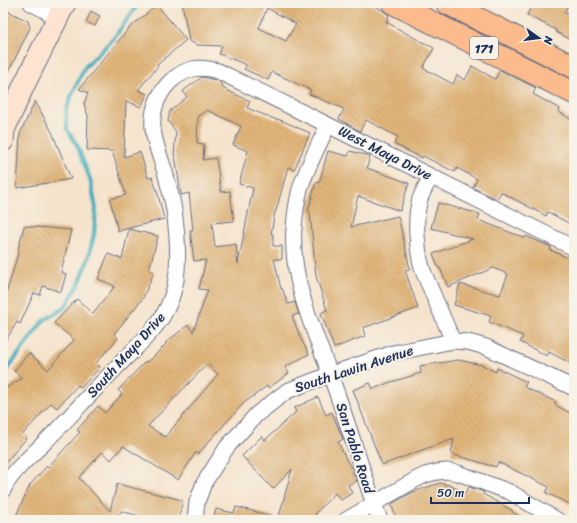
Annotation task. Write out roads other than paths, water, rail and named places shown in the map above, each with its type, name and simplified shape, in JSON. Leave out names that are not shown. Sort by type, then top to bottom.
[{"type":"main road","name":"171","points":[[393,3],[574,93]]},
{"type":"main road","name":"171","points":[[447,3],[574,67]]},
{"type":"street","points":[[3,141],[4,130],[24,85],[62,10],[31,3]]},
{"type":"street","name":"West Maya Drive","points":[[194,68],[207,68],[218,71],[328,124],[574,248]]},
{"type":"street","name":"South Maya Drive","points":[[3,490],[8,481],[23,463],[59,428],[146,337],[164,315],[170,304],[176,279],[177,266],[174,209],[156,145],[153,115],[159,97],[167,84],[183,72],[194,68]]},
{"type":"street","name":"San Pablo Road","points":[[328,124],[306,174],[295,212],[293,242],[295,264],[311,323],[331,374],[380,520]]},
{"type":"street","points":[[431,176],[418,208],[418,252],[424,271],[453,341]]},
{"type":"street","name":"South Lawin Avenue","points":[[195,520],[197,502],[204,483],[227,447],[257,414],[287,391],[331,374],[393,354],[453,341],[468,342],[486,347],[574,388]]},
{"type":"street","points":[[346,520],[425,475],[447,471],[458,472],[510,492],[557,520]]},
{"type":"waterway","points":[[3,375],[43,321],[65,307],[79,284],[88,260],[94,234],[96,208],[90,179],[77,145],[67,129],[66,111],[85,67],[114,38],[139,3]]}]
